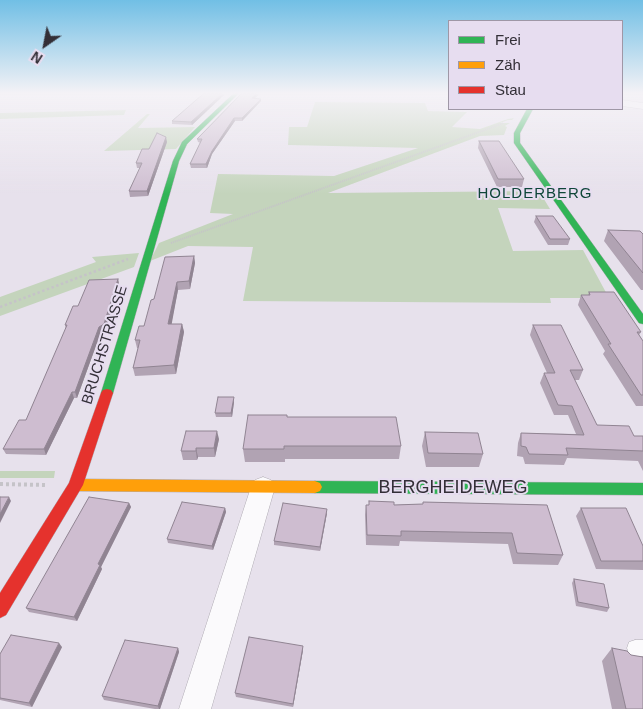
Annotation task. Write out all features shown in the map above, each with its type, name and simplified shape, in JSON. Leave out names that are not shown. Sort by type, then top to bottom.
[{"type":"street","name":"BRUCHSTRASSE","points":[[0,609],[76,485],[121,349],[176,161],[184,143],[201,127]]},
{"type":"street","points":[[520,127],[517,133],[517,143],[643,321]]},
{"type":"street","name":"BERGHEIDEWEG","points":[[76,485],[643,489]]},
{"type":"street","points":[[195,709],[263,487]]},
{"type":"path","points":[[0,308],[149,251],[494,127]]},
{"type":"path","points":[[0,484],[76,485]]},
{"type":"green space","points":[[132,127],[195,127],[176,149],[104,151]]},
{"type":"green space","points":[[289,127],[453,127],[480,129],[485,127],[507,127],[504,135],[480,136],[328,193],[539,191],[550,209],[498,208],[513,251],[583,250],[609,298],[550,298],[551,303],[243,301],[253,247],[188,246],[150,261],[159,243],[233,214],[210,213],[218,174],[334,176],[418,148],[288,145]]},
{"type":"green space","points":[[139,253],[134,267],[0,316],[0,297],[96,262],[92,257]]},
{"type":"green space","points":[[0,471],[55,471],[54,478],[0,478]]},
{"type":"building","points":[[209,127],[228,127],[206,164],[190,164],[202,139],[197,139]]},
{"type":"building","points":[[157,133],[166,137],[147,191],[129,191],[142,163],[136,163],[142,149],[149,149]]},
{"type":"building","points":[[479,141],[499,141],[524,179],[498,179]]},
{"type":"building","points":[[536,216],[553,216],[570,239],[550,239]]},
{"type":"building","points":[[608,230],[640,231],[643,234],[643,273]]},
{"type":"building","points":[[194,256],[189,281],[177,282],[168,324],[182,324],[174,365],[133,368],[140,340],[135,340],[139,326],[144,326],[151,300],[154,299],[165,257]]},
{"type":"building","points":[[118,279],[104,324],[99,327],[75,392],[72,392],[44,449],[3,449],[19,420],[26,420],[67,325],[65,325],[73,306],[78,306],[89,280]]},
{"type":"building","points":[[589,292],[614,292],[641,332],[637,332],[643,341],[643,395],[641,395],[608,344],[611,344],[581,295],[590,295]]},
{"type":"building","points":[[533,325],[561,325],[583,370],[570,370],[597,425],[629,426],[634,436],[643,436],[643,451],[566,448],[568,455],[529,454],[526,447],[521,446],[521,433],[584,435],[572,406],[558,405],[544,373],[555,373]]},
{"type":"building","points":[[218,397],[234,397],[231,413],[215,413]]},
{"type":"building","points":[[248,415],[396,417],[401,446],[284,446],[284,449],[243,449]]},
{"type":"building","points":[[186,431],[217,431],[214,448],[196,448],[196,451],[181,451]]},
{"type":"building","points":[[425,432],[478,433],[483,454],[428,453]]},
{"type":"building","points":[[0,497],[9,497],[0,514]]},
{"type":"building","points":[[89,497],[129,503],[74,617],[26,608]]},
{"type":"building","points":[[369,501],[394,502],[394,505],[423,504],[423,502],[547,505],[563,555],[517,553],[512,533],[401,531],[401,536],[367,535],[366,505],[369,505]]},
{"type":"building","points":[[182,502],[225,508],[212,546],[167,539]]},
{"type":"building","points":[[283,503],[327,509],[320,547],[274,541]]},
{"type":"building","points":[[581,508],[626,508],[643,546],[643,561],[601,561]]},
{"type":"building","points":[[574,579],[604,584],[609,608],[578,602]]},
{"type":"building","points":[[11,635],[59,643],[29,703],[0,698],[0,654]]},
{"type":"building","points":[[249,637],[303,646],[293,704],[235,693]]},
{"type":"building","points":[[125,640],[178,648],[158,706],[102,696]]},
{"type":"building","points":[[612,648],[643,657],[643,709],[626,709]]},
{"type":"traffic: fast","points":[[107,393],[176,161],[184,143],[201,127]]},
{"type":"traffic: fast","points":[[520,127],[517,133],[517,143],[643,321]]},
{"type":"traffic: fast","points":[[315,487],[643,489]]},
{"type":"traffic: slow","points":[[76,485],[315,487]]},
{"type":"traffic: jam","points":[[0,609],[76,485],[107,393]]},
{"type":"district","name":"HOLDERBERG","points":[[535,194]]}]
